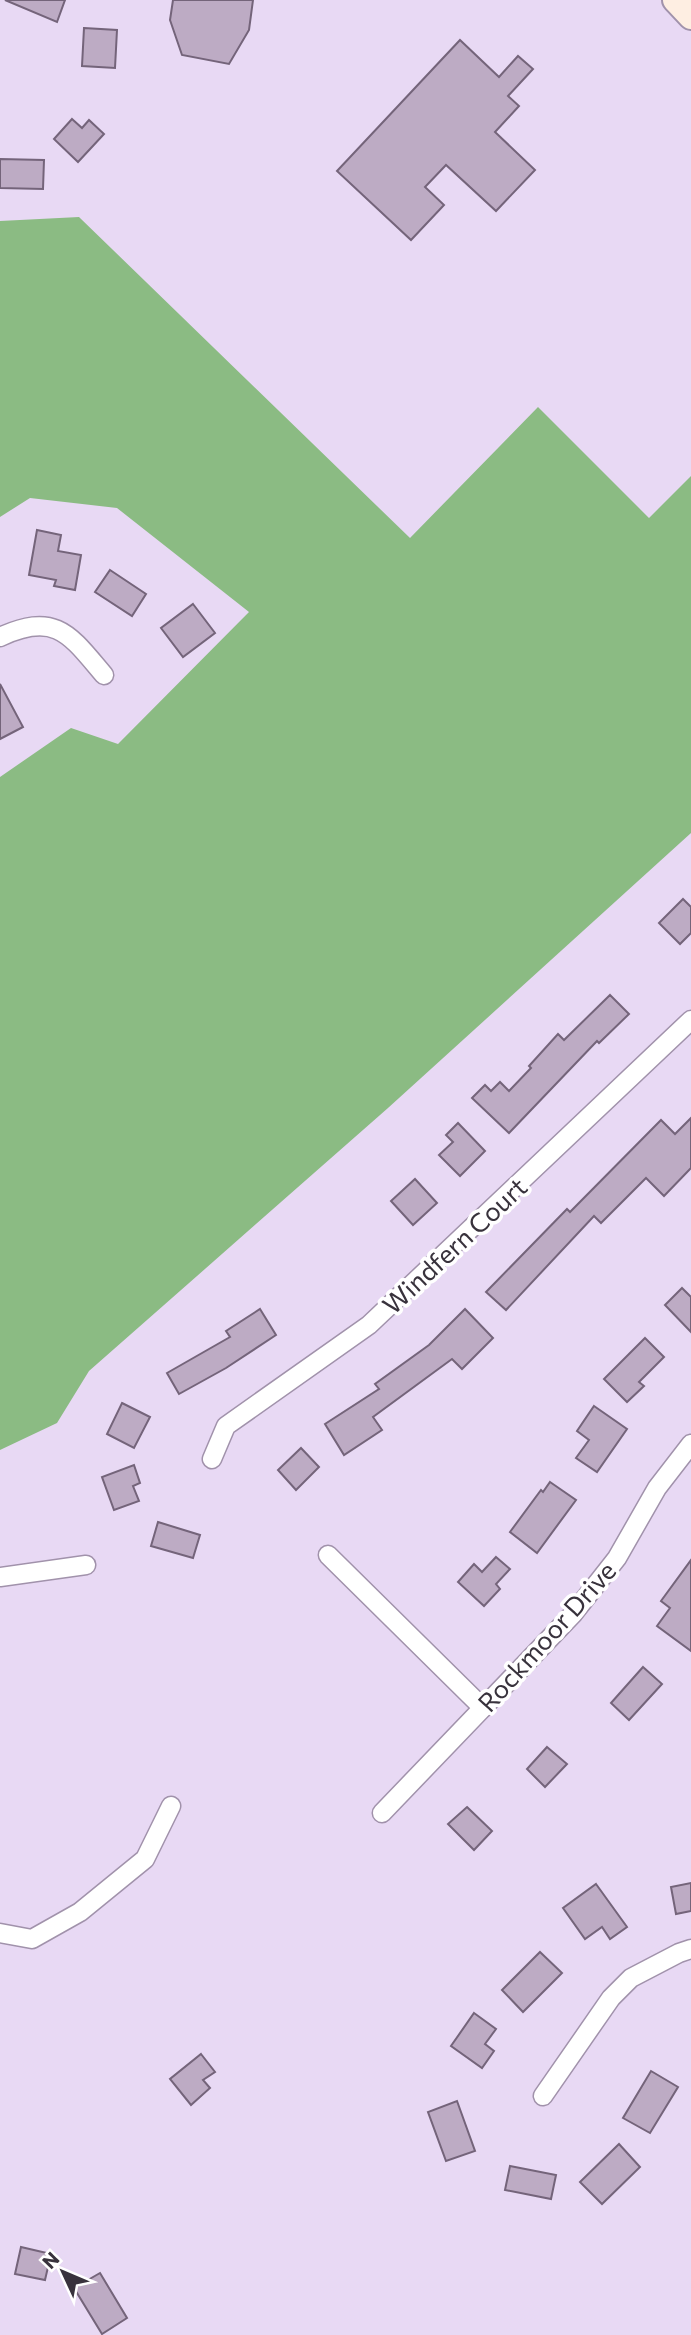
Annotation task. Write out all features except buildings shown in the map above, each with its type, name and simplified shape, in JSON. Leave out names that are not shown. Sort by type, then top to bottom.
[{"type":"main road","points":[[675,0],[691,17]]},
{"type":"street","points":[[0,637],[23,626],[51,627],[73,639],[104,675]]},
{"type":"street","name":"Windfern Court","points":[[212,1459],[226,1426],[369,1325],[691,1020]]},
{"type":"street","name":"Rockmoor Drive","points":[[382,1812],[573,1614],[617,1558],[657,1488],[691,1444]]},
{"type":"street","points":[[328,1555],[483,1708]]},
{"type":"street","points":[[0,1577],[86,1565]]},
{"type":"street","points":[[0,1933],[32,1939],[80,1912],[145,1859],[171,1806]]},
{"type":"street","points":[[542,2096],[611,1998],[631,1978],[691,1949]]},
{"type":"green space","points":[[79,217],[410,538],[538,407],[649,518],[691,476],[691,833],[388,1108],[89,1371],[57,1423],[0,1450],[0,777],[71,728],[118,744],[249,612],[117,508],[30,498],[0,517],[0,221]]}]
